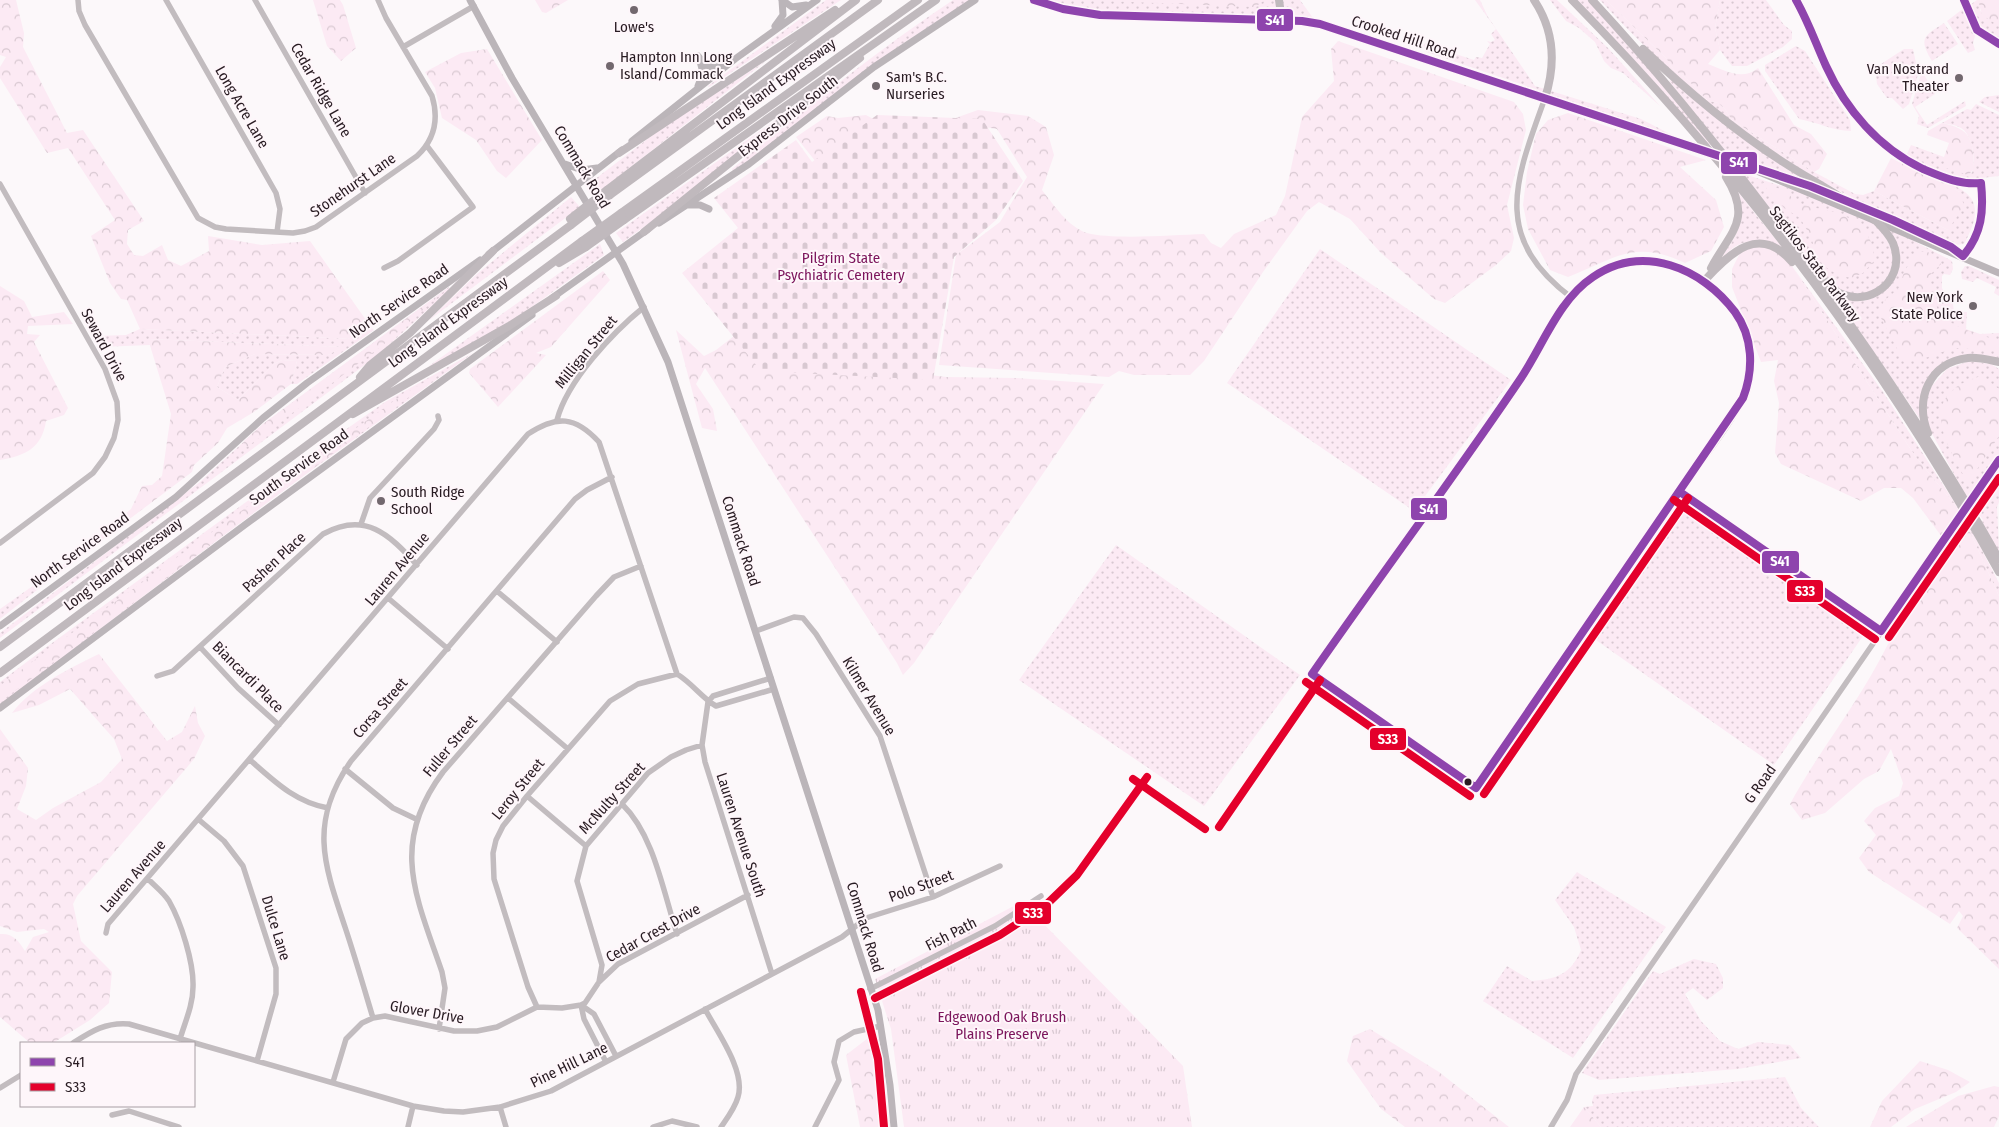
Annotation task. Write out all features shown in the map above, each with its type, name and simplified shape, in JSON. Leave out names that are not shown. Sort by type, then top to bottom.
[{"type":"highway","points":[[619,153],[780,45],[854,0]]},
{"type":"highway","points":[[609,193],[854,0]]},
{"type":"highway","name":"Long Island Expressway","points":[[0,646],[520,263],[609,193],[878,0]]},
{"type":"highway","name":"Long Island Expressway","points":[[0,673],[531,279],[623,216],[918,0]]},
{"type":"highway","points":[[623,216],[936,0]]},
{"type":"highway","points":[[1279,0],[1282,21]]},
{"type":"highway","points":[[1534,0],[1544,20],[1552,49],[1552,68],[1544,98]]},
{"type":"highway","points":[[1567,0],[1590,19]]},
{"type":"highway","name":"Sagtikos State Parkway","points":[[1572,0],[1707,148],[1764,218],[1832,309],[1916,434],[1999,572]]},
{"type":"highway","name":"Sagtikos State Parkway","points":[[1592,0],[1704,128],[1799,253],[1861,339],[1935,452],[1999,558]]},
{"type":"highway","points":[[1608,18],[1671,77],[1730,125],[1845,200]]},
{"type":"highway","points":[[644,232],[854,63],[888,33]]},
{"type":"highway","points":[[1706,279],[1737,227],[1739,219],[1734,191],[1707,148]]},
{"type":"highway","points":[[1799,253],[1839,294],[1859,298],[1875,293],[1885,286],[1892,276],[1896,254],[1891,240],[1874,219]]},
{"type":"highway","points":[[1706,279],[1734,251],[1750,245],[1768,245],[1776,247],[1789,259],[1832,309]]},
{"type":"highway","points":[[352,386],[370,365],[410,333],[493,251]]},
{"type":"highway","points":[[331,426],[515,323],[556,296]]},
{"type":"highway","points":[[1935,452],[1922,412],[1922,402],[1928,384],[1937,373],[1955,361],[1974,358],[1997,362]]},
{"type":"main road","points":[[782,0],[794,7],[814,2]]},
{"type":"main road","points":[[763,39],[783,17],[782,0]]},
{"type":"main road","name":"Express Drive South","points":[[616,252],[777,144],[878,64],[974,0]]},
{"type":"main road","name":"Crooked Hill Road","points":[[1034,0],[1074,12],[1100,15],[1312,22],[1752,168],[1874,219],[1948,253],[1963,256],[1999,273]]},
{"type":"main road","name":"North Service Road","points":[[0,626],[176,497],[263,418],[307,383],[493,251],[735,60],[814,2]]},
{"type":"main road","name":"Commack Road","points":[[472,3],[512,78],[578,185],[616,252],[644,307],[668,362],[852,929],[881,1026],[890,1078],[894,1127]]},
{"type":"main road","points":[[694,92],[703,76],[698,56],[706,65],[714,68],[735,60]]},
{"type":"main road","points":[[565,164],[582,170],[600,167]]},
{"type":"main road","name":"Crooked Hill Road","points":[[1752,168],[1776,174],[1845,200],[1951,246],[1963,256]]},
{"type":"main road","points":[[688,205],[698,204],[709,209],[708,199],[712,189]]},
{"type":"main road","name":"South Service Road","points":[[0,708],[616,252]]},
{"type":"street","name":"Stonehurst Lane","points":[[78,0],[78,11],[85,25],[198,218],[215,227],[292,233],[316,227],[427,146]]},
{"type":"street","name":"Long Acre Lane","points":[[166,0],[276,193],[280,209],[277,232]]},
{"type":"street","name":"Cedar Ridge Lane","points":[[255,0],[365,193]]},
{"type":"street","points":[[378,0],[432,96],[436,109],[434,128],[427,146],[473,208],[398,261],[384,268]]},
{"type":"street","points":[[403,47],[472,3]]},
{"type":"street","points":[[1544,98],[1519,178],[1516,196],[1517,215],[1528,251],[1539,269],[1572,298],[1593,277],[1627,263],[1668,264],[1694,272],[1706,279],[1725,298],[1743,326],[1750,350],[1751,374],[1748,386],[1736,410],[1680,492],[1881,630]]},
{"type":"street","name":"Seward Drive","points":[[0,184],[105,369],[117,402],[118,420],[114,438],[105,457],[93,473],[0,543]]},
{"type":"street","name":"Milligan Street","points":[[557,420],[561,403],[570,387],[628,320],[644,307]]},
{"type":"street","points":[[417,565],[389,538],[378,530],[361,524],[370,498],[434,429],[439,420],[438,416]]},
{"type":"street","points":[[557,420],[578,424],[589,431],[599,442],[677,674],[692,683],[708,702],[716,706],[774,689]]},
{"type":"street","name":"Lauren Avenue","points":[[106,933],[108,924],[528,434],[557,420]]},
{"type":"street","name":"G Road","points":[[1551,1127],[1568,1100],[1576,1074],[1999,460]]},
{"type":"street","name":"Corsa Street","points":[[373,1018],[326,865],[324,838],[328,808],[346,770],[575,499],[587,490],[612,477]]},
{"type":"street","name":"Pashen Place","points":[[158,676],[173,670],[200,647],[323,534],[335,527],[361,524]]},
{"type":"street","name":"Fuller Street","points":[[439,1028],[445,988],[442,972],[412,876],[410,850],[416,819],[428,792],[443,772],[605,586],[625,571],[641,566]]},
{"type":"street","points":[[498,592],[557,642]]},
{"type":"street","points":[[388,598],[448,649]]},
{"type":"street","name":"Kilmer Avenue","points":[[756,631],[794,617],[803,618],[816,634],[880,736],[892,766],[933,897]]},
{"type":"street","name":"Biancardi Place","points":[[200,647],[238,688],[279,725]]},
{"type":"street","name":"Leroy Street","points":[[537,1007],[520,962],[494,879],[493,866],[496,840],[503,826],[527,796],[596,716],[620,694],[638,684],[677,674]]},
{"type":"street","points":[[708,702],[713,696],[771,678]]},
{"type":"street","points":[[508,698],[568,749]]},
{"type":"street","name":"Lauren Avenue South","points":[[708,702],[702,745],[705,762],[772,974]]},
{"type":"street","name":"McNulty Street","points":[[599,982],[602,965],[577,881],[586,846],[648,773],[686,750],[702,745]]},
{"type":"street","points":[[250,760],[292,795],[304,801],[328,808]]},
{"type":"street","points":[[346,770],[392,808],[416,819]]},
{"type":"street","points":[[527,796],[586,846]]},
{"type":"street","points":[[622,804],[633,815],[646,836],[676,934]]},
{"type":"street","name":"Dulce Lane","points":[[198,819],[224,840],[243,866],[276,968],[276,994],[257,1061]]},
{"type":"street","name":"Polo Street","points":[[852,929],[866,918],[933,897],[1000,866]]},
{"type":"street","points":[[148,879],[171,905],[192,965],[193,987],[190,1006],[180,1039]]},
{"type":"street","name":"Cedar Crest Drive","points":[[581,1005],[585,1003],[599,982],[618,964],[748,895]]},
{"type":"street","name":"Fish Path","points":[[870,989],[995,926],[1041,896]]},
{"type":"street","name":"Pine Hill Lane","points":[[195,1043],[413,1106],[463,1112],[500,1107],[551,1091],[842,937],[852,929]]},
{"type":"street","points":[[581,1005],[594,1014],[616,1056]]},
{"type":"street","points":[[581,1005],[584,1019],[606,1062]]},
{"type":"street","name":"Glover Drive","points":[[333,1082],[346,1039],[362,1023],[373,1018],[385,1016],[439,1028],[477,1031],[497,1027],[537,1007],[562,1008],[581,1005]]},
{"type":"street","points":[[705,1009],[734,1062],[740,1083],[739,1095],[734,1109],[721,1127]]},
{"type":"street","name":"Pine Hill Lane","points":[[75,1042],[100,1027],[110,1024],[129,1024],[190,1042]]},
{"type":"street","points":[[814,1127],[839,1080],[834,1062],[839,1041],[854,1032],[881,1026]]},
{"type":"street","points":[[0,1088],[20,1076]]},
{"type":"street","points":[[408,1127],[413,1106]]},
{"type":"street","points":[[500,1107],[506,1127]]},
{"type":"street","points":[[112,1115],[129,1111],[179,1127]]},
{"type":"street","points":[[654,1127],[672,1121],[697,1127]]},
{"type":"green space","points":[[0,0],[16,0],[24,33],[23,47],[67,133],[83,130],[144,221],[128,230],[127,244],[134,255],[143,256],[162,245],[168,260],[181,266],[209,251],[208,236],[262,245],[310,241],[371,327],[353,339],[140,329],[127,300],[121,299],[110,283],[91,236],[115,220],[68,148],[47,153],[0,78],[0,67],[6,57],[0,55]]},
{"type":"green space","points":[[313,0],[340,0],[343,5],[356,48],[341,61],[327,46]]},
{"type":"green space","points":[[535,0],[568,0],[546,13],[542,12]]},
{"type":"green space","points":[[826,0],[841,0],[708,86]]},
{"type":"green space","points":[[953,0],[970,0],[899,46],[744,165],[733,171],[732,169],[840,82]]},
{"type":"green space","points":[[1050,0],[1300,0],[1313,18],[1106,11],[1077,8]]},
{"type":"green space","points":[[1081,0],[1265,0],[1255,7]]},
{"type":"green space","points":[[1475,0],[1480,0],[1488,17],[1535,86],[1641,119],[1674,136],[1426,52],[1423,45],[1429,40],[1431,46],[1474,60],[1476,57],[1482,58],[1490,44],[1487,41],[1495,40],[1491,34],[1496,29]]},
{"type":"green space","points":[[1550,0],[1557,0],[1608,48],[1660,106],[1623,73],[1611,68],[1604,61],[1595,42],[1579,28],[1566,21]]},
{"type":"green space","points":[[1577,0],[1588,0],[1605,17],[1713,145],[1709,145]]},
{"type":"green space","points":[[1600,0],[1606,0],[1666,58],[1674,70],[1685,77],[1707,100],[1718,103],[1725,109],[1732,120],[1814,172],[1855,194],[1863,195],[1874,191],[1948,230],[1960,192],[1922,174],[1961,189],[1974,204],[1975,214],[1972,227],[1964,244],[1956,245],[1863,203],[1780,156],[1725,116],[1698,94],[1648,49]]},
{"type":"green space","points":[[1606,0],[1720,0],[1715,28],[1720,50],[1708,64],[1728,72],[1740,74],[1752,72],[1758,68],[1794,125],[1811,134],[1827,154],[1819,169],[1814,172],[1732,120],[1725,109],[1718,103],[1707,100],[1685,77],[1674,70],[1666,58]]},
{"type":"green space","points":[[1720,0],[1766,0],[1784,25],[1792,31],[1792,39],[1783,47],[1747,66],[1732,66],[1720,50],[1715,28]]},
{"type":"green space","points":[[1977,0],[1983,0],[1980,10],[1983,15],[1999,25],[1999,37],[1987,33],[1977,21],[1970,5]]},
{"type":"green space","points":[[1983,0],[1999,0],[1999,26],[1982,15],[1979,3]]},
{"type":"green space","points":[[1964,8],[1975,36],[1973,43],[1975,50],[1968,53],[1947,21]]},
{"type":"green space","points":[[1944,23],[1958,44],[1932,61],[1925,47],[1925,38]]},
{"type":"green space","points":[[1338,41],[1514,102],[1523,114],[1526,130],[1507,205],[1514,238],[1511,251],[1496,265],[1445,303],[1434,299],[1381,253],[1350,219],[1319,202],[1307,211],[1263,272],[1204,361],[1190,375],[1134,375],[1119,371],[1109,377],[939,365],[956,255],[1000,222],[1027,177],[997,129],[947,121],[978,110],[1028,116],[1046,127],[1054,155],[1042,190],[1062,215],[1080,230],[1087,233],[1112,236],[1144,237],[1204,234],[1211,243],[1221,248],[1234,234],[1276,215],[1285,196],[1302,117],[1334,81],[1331,49]]},
{"type":"green space","points":[[1796,46],[1805,51],[1850,120],[1851,131],[1838,130],[1799,119],[1765,71],[1765,65]]},
{"type":"green space","points":[[487,49],[542,140],[506,178],[497,171],[476,140],[442,118],[435,88],[425,72],[461,53]]},
{"type":"green space","points":[[1904,49],[1913,49],[1916,63],[1920,68],[1909,104],[1903,109],[1892,98],[1887,98],[1877,84],[1875,68]]},
{"type":"green space","points":[[766,61],[595,195],[589,187],[590,183],[662,128]]},
{"type":"green space","points":[[1922,71],[1935,94],[1915,107],[1927,125],[1965,101],[1966,106],[1928,128],[1917,124],[1919,116],[1912,104]]},
{"type":"green space","points":[[1672,80],[1812,182],[1731,154],[1744,173],[1841,206],[1868,220],[1877,227],[1888,242],[1893,257],[1891,271],[1885,282],[1875,290],[1862,294],[1846,292],[1829,283],[1669,81]]},
{"type":"green space","points":[[1999,95],[1999,112],[1979,102],[1985,97]]},
{"type":"green space","points":[[1976,104],[1999,115],[1999,176],[1963,180],[1939,172],[1906,156],[1911,145],[1944,157],[1972,173],[1973,155],[1971,142],[1965,131],[1959,127],[1942,123],[1967,109],[1971,110]]},
{"type":"green space","points":[[787,112],[788,114],[679,202],[623,242],[616,233]]},
{"type":"green space","points":[[1568,113],[1706,160],[1680,167],[1716,200],[1724,227],[1711,251],[1685,263],[1652,252],[1625,254],[1568,277],[1550,270],[1528,229],[1523,205],[1527,172],[1536,134],[1548,120]]},
{"type":"green space","points":[[866,115],[877,121],[816,162],[796,137],[827,116],[838,118]]},
{"type":"green space","name":"Pilgrim State Psychiatric Cemetery","points":[[877,115],[982,119],[1023,181],[996,220],[954,257],[933,380],[761,371],[682,273],[738,228],[714,198],[796,140],[812,162]]},
{"type":"green space","points":[[1942,123],[1960,129],[1969,137],[1973,150],[1974,169],[1968,175],[1946,168],[1944,157],[1949,143],[1927,135],[1928,131]]},
{"type":"green space","points":[[1891,158],[1960,192],[1964,206],[1948,230],[1874,191]]},
{"type":"green space","points":[[1761,182],[1788,192],[1795,203],[1838,213],[1862,224],[1873,246],[1874,261],[1863,273],[1851,278],[1838,275],[1819,263],[1811,237],[1800,218],[1784,208]]},
{"type":"green space","points":[[1737,191],[1785,251],[1766,243],[1750,241],[1735,247],[1719,261],[1735,236],[1740,221],[1740,202]]},
{"type":"green space","points":[[571,197],[580,207],[428,321],[477,274]]},
{"type":"green space","points":[[1889,228],[1952,261],[1953,269],[1950,275],[1944,274],[1942,276],[1942,288],[1949,302],[1953,304],[1954,312],[1967,312],[1966,329],[1980,334],[1999,333],[1999,359],[1968,356],[1934,372],[1920,419],[1832,292],[1849,300],[1857,301],[1870,299],[1886,289],[1897,274],[1899,265],[1897,247],[1888,230]]},
{"type":"green space","points":[[600,244],[604,255],[515,319],[434,365],[429,366]]},
{"type":"green space","points":[[1761,246],[1780,253],[1792,266],[1915,456],[1960,511],[1942,537],[1913,498],[1901,488],[1884,488],[1861,501],[1781,464],[1775,453],[1779,403],[1774,381],[1778,360],[1761,362],[1732,287],[1732,269],[1742,249]]},
{"type":"green space","points":[[1320,249],[1511,380],[1414,511],[1227,383]]},
{"type":"green space","points":[[1927,251],[1941,264],[1929,276],[1931,292],[1942,314],[1950,322],[1960,327],[1999,341],[1999,351],[1956,348],[1919,360],[1904,362],[1881,318],[1880,309],[1884,301],[1899,288],[1904,272],[1916,253]]},
{"type":"green space","points":[[1792,266],[1883,392],[1960,511],[1915,456]]},
{"type":"green space","points":[[1965,266],[1969,266],[1999,280],[1999,296],[1994,293],[1996,287],[1977,278],[1973,282],[1962,279],[1961,272]]},
{"type":"green space","points":[[603,271],[610,280],[551,347],[536,353],[546,355],[498,407],[469,373],[470,369]]},
{"type":"green space","points":[[0,286],[24,301],[32,317],[64,312],[73,324],[28,326],[27,334],[40,335],[34,342],[68,408],[64,415],[46,421],[41,438],[31,449],[17,456],[0,460]]},
{"type":"green space","points":[[449,287],[450,289],[378,355],[0,638],[0,633],[200,482],[263,424]]},
{"type":"green space","points":[[449,287],[383,345],[243,450],[244,441],[263,424]]},
{"type":"green space","points":[[761,315],[869,367],[946,377],[1016,378],[1104,384],[914,663],[903,675],[705,368],[696,384],[713,409],[717,431],[702,428],[676,330],[704,356],[716,350]]},
{"type":"green space","points":[[371,327],[374,330],[297,384],[291,384],[297,361],[282,360],[274,364],[238,400],[217,387],[225,367],[255,354],[328,355],[342,347],[149,339],[150,345],[100,347],[95,336],[126,335],[140,329],[353,339]]},
{"type":"green space","points":[[148,339],[343,347],[328,355],[255,354],[225,367],[217,387],[238,400],[274,364],[282,360],[297,361],[291,384],[254,412],[227,428],[218,443],[194,465],[192,472],[83,554],[75,556],[131,509],[142,486],[152,485],[162,476],[171,414]]},
{"type":"green space","points":[[473,353],[269,501],[0,705],[0,682],[48,646],[385,402]]},
{"type":"green space","points":[[1969,361],[1991,364],[1999,369],[1999,455],[1968,500],[1929,428],[1924,412],[1930,388],[1947,369]]},
{"type":"green space","points":[[444,371],[0,702],[0,686],[29,664],[402,395]]},
{"type":"green space","points":[[1981,376],[1999,389],[1999,436],[1968,483],[1951,452],[1945,436],[1941,421],[1942,407],[1948,395],[1961,384]]},
{"type":"green space","points":[[1999,468],[1999,502],[1997,507],[1999,552],[1982,522],[1983,520],[1974,507]]},
{"type":"green space","points":[[1687,508],[1863,636],[1774,765],[1593,638]]},
{"type":"green space","points":[[1965,521],[1999,583],[1999,596]]},
{"type":"green space","points":[[1965,521],[1999,596],[1999,969],[1957,928],[1963,916],[1959,911],[1950,924],[1869,872],[1859,858],[1876,835],[1864,821],[1875,808],[1899,796],[1903,783],[1891,749],[1879,771],[1864,779],[1825,813],[1802,820],[1790,804],[1865,685],[1888,644],[1894,640],[1949,556],[1947,545]]},
{"type":"green space","points":[[1116,545],[1300,675],[1204,806],[1019,680]]},
{"type":"green space","points":[[83,554],[0,619],[0,609],[74,557]]},
{"type":"green space","points":[[99,654],[167,741],[182,732],[195,706],[198,723],[205,736],[194,759],[77,896],[73,904],[81,941],[112,972],[109,1003],[90,1020],[55,1042],[29,1042],[0,1017],[0,934],[15,938],[25,951],[33,937],[49,932],[44,929],[17,932],[0,926],[0,729],[28,768],[26,786],[17,809],[36,820],[53,808],[101,782],[122,759],[114,739],[70,689],[39,705],[12,713],[30,694],[63,672]]},
{"type":"green space","points":[[1577,872],[1666,927],[1573,1058],[1483,1001],[1507,966],[1532,981],[1556,977],[1573,965],[1581,950],[1574,927],[1555,900]]},
{"type":"green space","name":"Edgewood Oak Brush Plains Preserve","points":[[1025,900],[1031,911],[1183,1066],[1192,1127],[904,1127],[891,1029],[875,979]]},
{"type":"green space","points":[[1694,959],[1716,964],[1723,978],[1723,988],[1707,1000],[1693,988],[1685,994],[1701,1021],[1720,1041],[1738,1049],[1758,1042],[1790,1045],[1801,1058],[1738,1069],[1599,1080],[1582,1073],[1653,971],[1660,974]]},
{"type":"green space","points":[[1370,1029],[1439,1072],[1509,1127],[1405,1127],[1381,1109],[1347,1061],[1353,1036]]},
{"type":"green space","points":[[872,1035],[879,1037],[890,1127],[860,1127],[846,1055]]},
{"type":"green space","points":[[1920,1061],[1948,1070],[1970,1082],[1956,1092],[1915,1109],[1891,1127],[1870,1127],[1882,1101]]},
{"type":"green space","points":[[1785,1077],[1801,1108],[1819,1127],[1601,1127],[1584,1107],[1593,1106],[1594,1095]]},
{"type":"green space","points":[[1994,1086],[1999,1087],[1999,1116],[1994,1127],[1906,1127],[1958,1096]]},
{"type":"green space","points":[[1584,1107],[1601,1127],[1570,1127]]},
{"type":"transit line","name":"S41","points":[[1034,0],[1063,9],[1100,15],[1302,21],[1320,24],[1810,186],[1893,220],[1951,247],[1963,256]]},
{"type":"transit line","name":"S41","points":[[1796,0],[1843,98],[1878,139],[1923,169],[1958,182],[1981,183],[1982,213],[1978,231],[1963,256]]},
{"type":"transit line","name":"S41","points":[[1964,0],[1977,30],[1999,44]]},
{"type":"transit line","name":"S41","points":[[1312,674],[1494,418],[1527,368],[1560,311],[1581,287],[1593,277],[1612,267],[1632,262],[1670,265],[1706,283],[1735,312],[1745,332],[1750,354],[1750,365],[1747,387],[1743,398],[1476,788]]},
{"type":"transit line","name":"S41","points":[[1881,631],[1999,460]]},
{"type":"transit line","name":"S33","points":[[1889,637],[1999,478]]},
{"type":"transit line","name":"S41","points":[[1680,492],[1881,631]]},
{"type":"transit line","name":"S33","points":[[1484,794],[1688,498]]},
{"type":"transit line","name":"S33","points":[[1674,500],[1875,639]]},
{"type":"transit line","name":"S41","points":[[1312,674],[1476,788]]},
{"type":"transit line","name":"S33","points":[[1219,827],[1320,680]]},
{"type":"transit line","name":"S33","points":[[1306,682],[1470,796]]},
{"type":"transit line","name":"S33","points":[[875,998],[1000,935],[1047,904],[1077,875],[1147,777]]},
{"type":"transit line","name":"S33","points":[[1133,779],[1205,829]]},
{"type":"transit line","name":"S33","points":[[861,992],[878,1059],[884,1127]]},
{"type":"place","name":"Lowe's","points":[[634,10]]},
{"type":"place","name":"Hampton Inn Long Island/Commack","points":[[610,66]]},
{"type":"place","name":"Van Nostrand Theater","points":[[1959,78]]},
{"type":"place","name":"Sam's B.C. Nurseries","points":[[876,86]]},
{"type":"place","name":"New York State Police","points":[[1973,306]]},
{"type":"place","name":"South Ridge School","points":[[381,501]]}]
